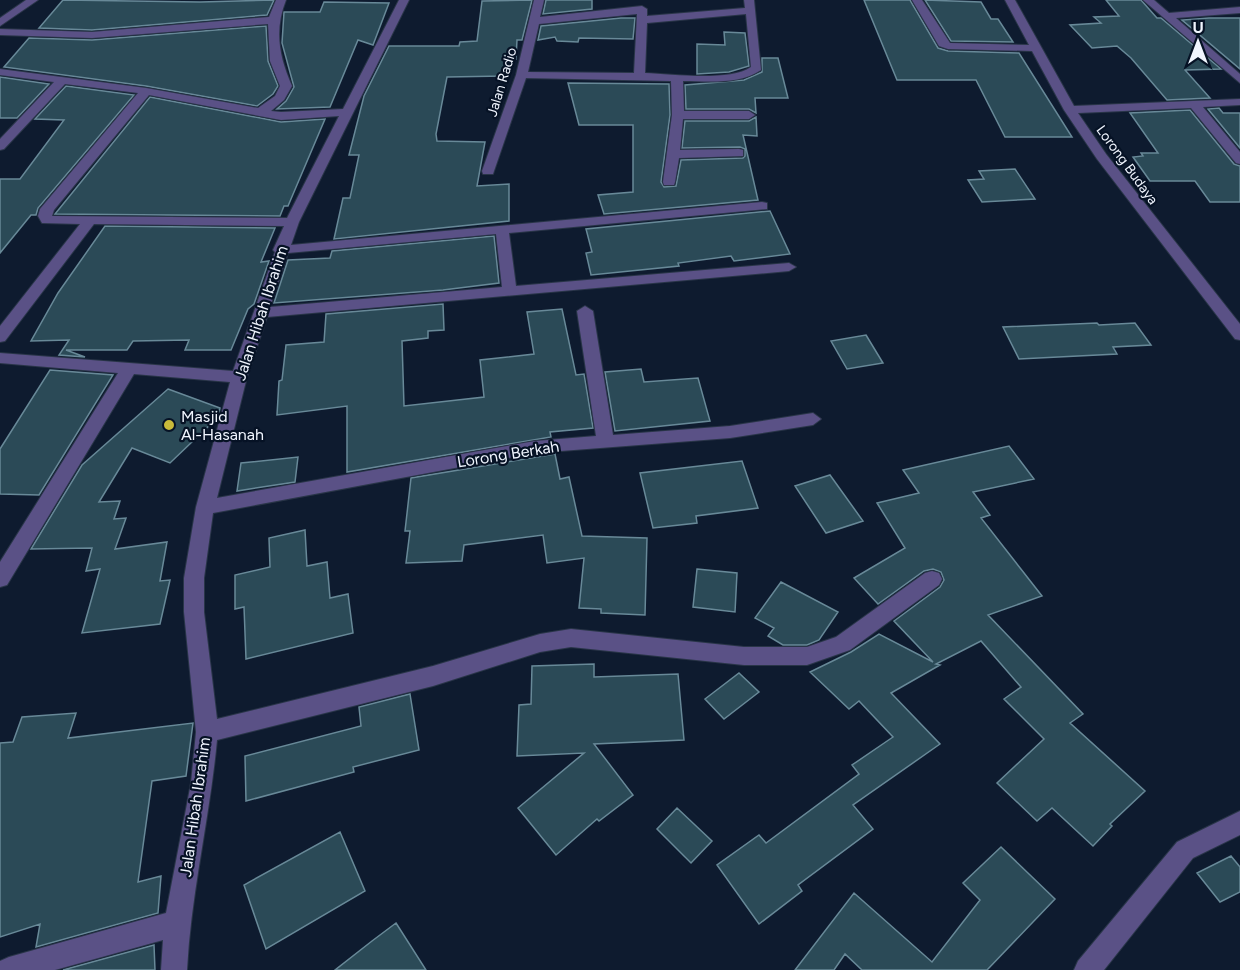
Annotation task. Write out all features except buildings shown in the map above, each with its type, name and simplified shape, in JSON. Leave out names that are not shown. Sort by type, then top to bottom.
[{"type":"street","points":[[0,23],[33,0]]},
{"type":"street","points":[[261,112],[280,98],[286,86],[275,61],[273,20],[281,0]]},
{"type":"street","name":"Jalan Hibah Ibrahim","points":[[174,970],[177,923],[202,783],[207,732],[194,612],[194,578],[205,507],[239,377],[280,250],[404,0]]},
{"type":"street","name":"Jalan Radio","points":[[488,171],[522,75],[539,0]]},
{"type":"street","points":[[917,0],[943,44],[948,46],[1038,48]]},
{"type":"street","name":"Lorong Budaya","points":[[1010,0],[1070,110],[1167,243],[1240,334]]},
{"type":"street","points":[[1148,0],[1240,80]]},
{"type":"street","points":[[522,75],[737,77],[757,68],[749,5],[642,10],[534,21]]},
{"type":"street","points":[[639,76],[642,10]]},
{"type":"street","points":[[1167,16],[1240,10]]},
{"type":"street","points":[[0,32],[92,34],[273,20]]},
{"type":"street","points":[[0,72],[146,92],[281,116],[348,112]]},
{"type":"street","points":[[669,182],[678,115],[678,77]]},
{"type":"street","points":[[0,146],[62,80]]},
{"type":"street","points":[[146,92],[47,209],[45,216],[47,220],[57,222],[292,222]]},
{"type":"street","points":[[1070,110],[1196,106],[1240,102]]},
{"type":"street","points":[[1196,106],[1240,160]]},
{"type":"street","points":[[678,115],[749,115]]},
{"type":"street","points":[[672,154],[739,153]]},
{"type":"street","points":[[280,250],[762,206]]},
{"type":"street","points":[[0,337],[89,222]]},
{"type":"street","points":[[502,231],[510,293]]},
{"type":"street","points":[[260,312],[510,293],[789,267]]},
{"type":"street","points":[[585,311],[605,441]]},
{"type":"street","points":[[0,358],[239,377]]},
{"type":"street","points":[[0,579],[130,367]]},
{"type":"street","name":"Lorong Berkah","points":[[205,507],[535,447],[730,432],[813,419]]},
{"type":"street","points":[[207,732],[433,676],[540,643],[571,638],[744,656],[807,656],[843,644],[932,579]]},
{"type":"street","points":[[1087,970],[1185,850],[1240,823]]},
{"type":"street","points":[[9,970],[177,923]]},
{"type":"place","name":"Masjid Al-Hasanah","points":[[169,425]]}]
